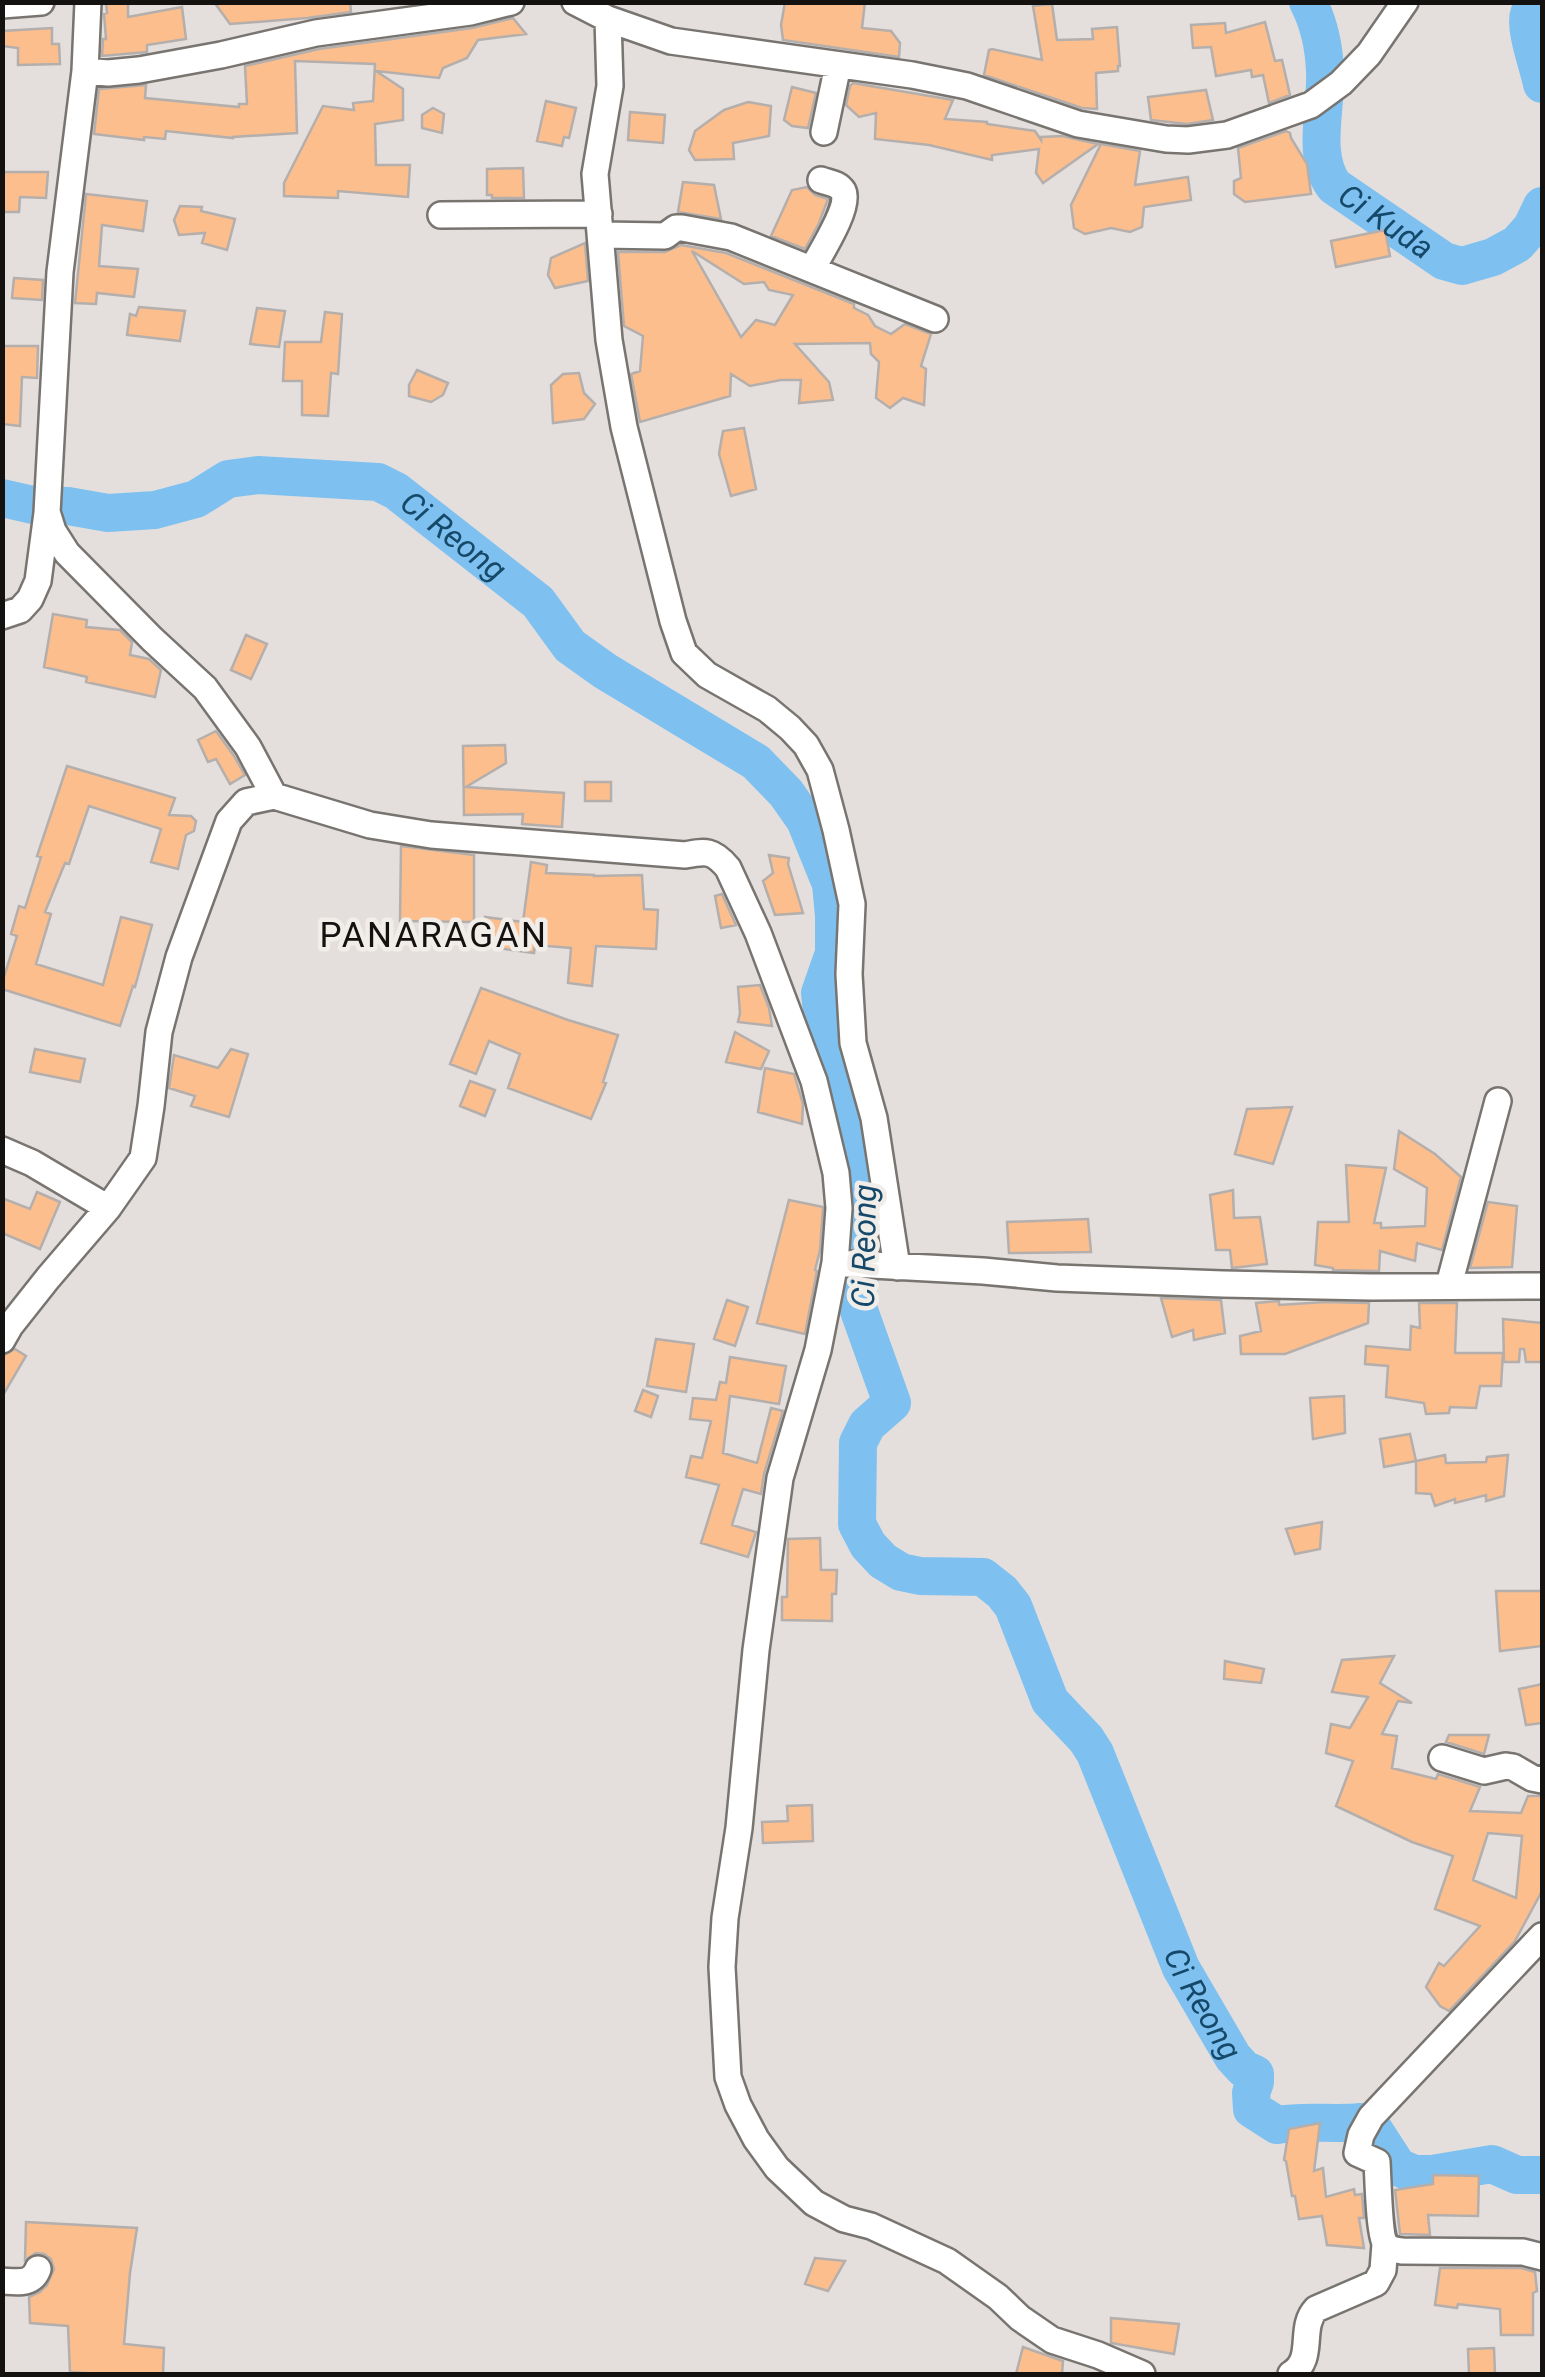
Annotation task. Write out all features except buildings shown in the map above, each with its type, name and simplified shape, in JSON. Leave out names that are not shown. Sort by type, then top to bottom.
[{"type":"street","points":[[2,5],[41,2]]},
{"type":"street","points":[[2,616],[20,610],[38,582],[47,513],[60,272],[86,71],[88,2]]},
{"type":"street","points":[[86,71],[108,74],[138,70],[316,33],[470,12],[511,2]]},
{"type":"street","points":[[575,2],[671,42],[912,75],[966,86],[1078,124],[1188,140],[1227,134],[1312,105],[1341,83],[1368,54],[1404,2]]},
{"type":"street","points":[[608,19],[610,86],[595,174],[609,340],[624,427],[684,653],[708,675],[790,728],[806,745],[820,770],[852,904],[852,1043],[874,1118],[892,1267]]},
{"type":"street","points":[[824,132],[838,65]]},
{"type":"street","points":[[812,269],[846,199],[837,185],[820,180]]},
{"type":"street","points":[[441,215],[600,224],[665,236],[682,228],[731,238],[935,320]]},
{"type":"street","points":[[47,513],[52,531],[67,553],[205,688],[248,747],[274,796]]},
{"type":"street","points":[[2,1340],[143,1158],[159,1032],[180,957],[229,821],[246,802],[274,796],[370,824],[431,834],[685,854],[705,851],[721,859],[758,932],[814,1081],[836,1174],[844,1264],[780,1478],[725,1918],[722,1967],[728,2077],[756,2139],[777,2168],[814,2204],[947,2261],[1052,2340],[1142,2374]]},
{"type":"street","points":[[1449,1285],[1498,1102]]},
{"type":"street","points":[[2,1150],[32,1162],[108,1208]]},
{"type":"street","points":[[844,1264],[1223,1284],[1370,1288],[1542,1286]]},
{"type":"street","points":[[1442,1758],[1484,1771],[1513,1767],[1542,1780]]},
{"type":"street","points":[[1292,2374],[1301,2368],[1307,2351],[1310,2316],[1316,2309],[1376,2282],[1383,2270],[1385,2244],[1377,2162],[1358,2153],[1366,2126],[1542,1936]]},
{"type":"street","points":[[1385,2244],[1402,2251],[1523,2252],[1542,2257]]},
{"type":"street","points":[[2,2281],[24,2282],[36,2276],[38,2269]]},
{"type":"waterway","name":"Ci Kuda","points":[[1308,2],[1323,53],[1323,160],[1334,186],[1444,261],[1462,266],[1493,257],[1517,244],[1532,227],[1542,206]]},
{"type":"waterway","name":"Ci Kuda","points":[[1542,4],[1531,9],[1528,20],[1542,84]]},
{"type":"waterway","name":"Ci Reong","points":[[2,498],[108,513],[155,510],[196,499],[228,479],[258,475],[378,482],[396,491],[538,602],[570,646],[756,762],[786,793],[805,820],[831,884],[834,953],[820,993],[827,1059],[853,1112],[864,1161],[868,1193],[857,1305],[892,1403],[867,1425],[858,1443],[857,1524],[868,1545],[901,1572],[983,1577],[1013,1606],[1050,1701],[1095,1753],[1181,1968],[1233,2057],[1255,2074],[1252,2109],[1277,2125],[1361,2122],[1374,2130],[1398,2167],[1414,2174],[1492,2164],[1517,2175],[1542,2175]]},
{"type":"district","name":"PANARAGAN","points":[[434,935]]}]
